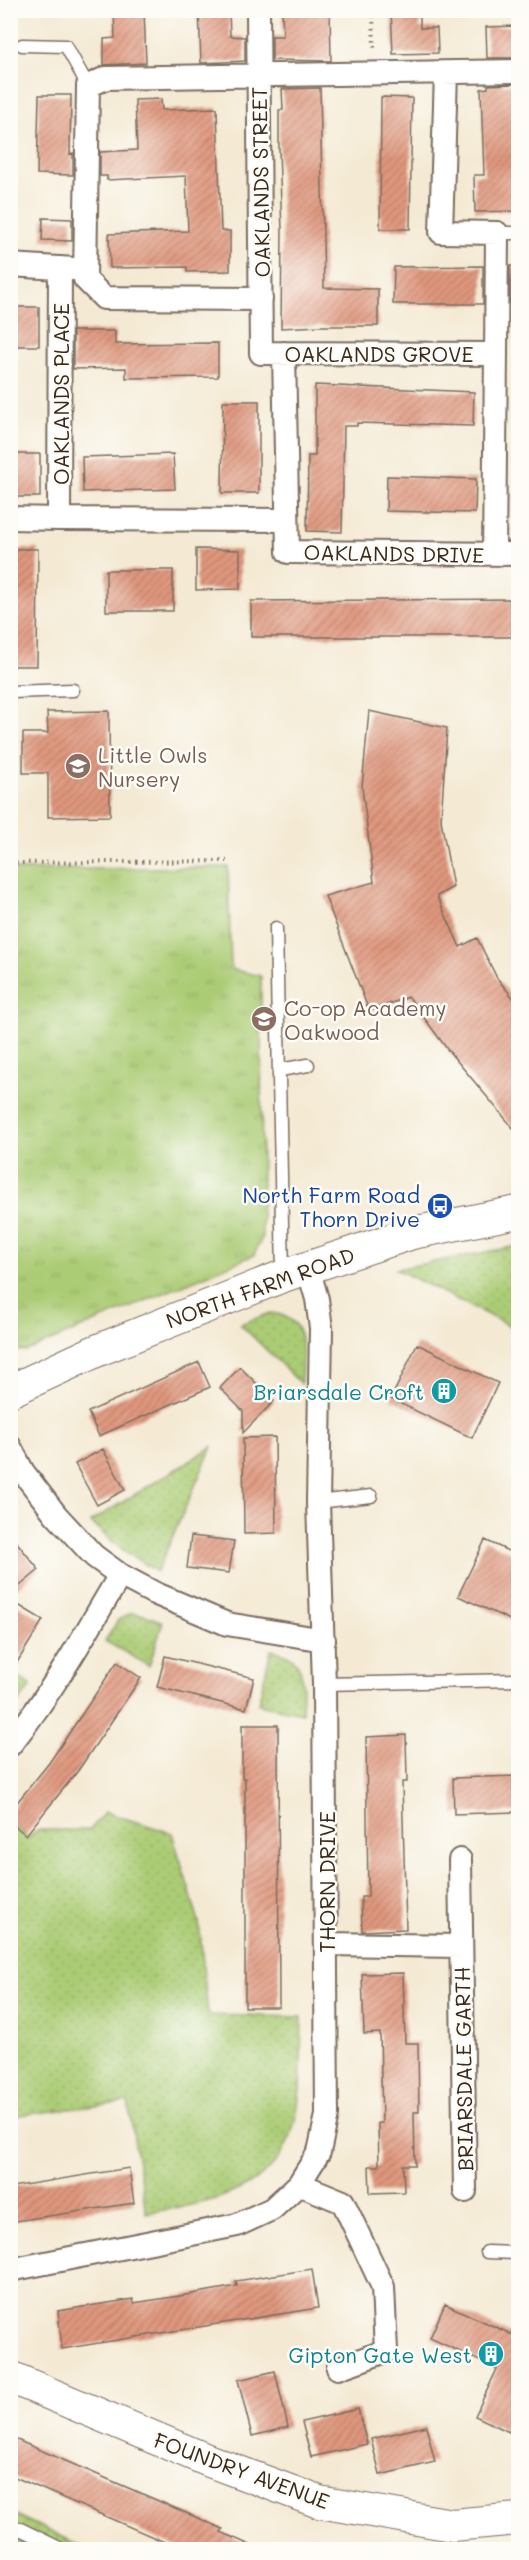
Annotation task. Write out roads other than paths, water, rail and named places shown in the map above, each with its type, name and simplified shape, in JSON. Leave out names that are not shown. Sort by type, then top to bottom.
[{"type":"street","name":"OAKLANDS STREET","points":[[258,10],[261,353]]},
{"type":"street","points":[[261,299],[104,298],[85,279],[88,86],[106,78],[519,71]]},
{"type":"street","points":[[446,73],[441,232],[508,233]]},
{"type":"street","name":"OAKLANDS GROVE","points":[[494,554],[496,354],[508,233]]},
{"type":"street","points":[[10,265],[85,269]]},
{"type":"street","name":"OAKLANDS PLACE","points":[[59,519],[60,268]]},
{"type":"street","name":"OAKLANDS GROVE","points":[[261,353],[496,354]]},
{"type":"street","name":"OAKLANDS DRIVE","points":[[284,353],[288,552],[519,554]]},
{"type":"street","points":[[10,518],[287,520]]},
{"type":"street","name":"NORTH FARM ROAD","points":[[10,1391],[162,1323],[295,1272],[412,1233],[519,1212]]},
{"type":"street","name":"THORN DRIVE","points":[[10,2270],[237,2225],[272,2210],[300,2184],[319,2152],[327,2115],[324,1640],[318,1502],[321,1328],[317,1299],[295,1272]]},
{"type":"street","points":[[10,1447],[23,1472],[56,1515],[94,1556],[120,1575],[154,1593],[228,1624],[324,1640]]},
{"type":"street","points":[[10,1745],[29,1721],[77,1647],[120,1575]]},
{"type":"street","name":"BRIARSDALE GARTH","points":[[460,1860],[465,2191]]},
{"type":"street","name":"BRIARSDALE GARTH","points":[[326,1944],[461,1946]]},
{"type":"street","points":[[300,2184],[343,2202],[383,2287],[386,2351],[338,2368]]},
{"type":"street","name":"FOUNDRY AVENUE","points":[[10,2377],[207,2460],[318,2502],[452,2524],[519,2519]]},
{"type":"lane","points":[[22,45],[66,46],[88,86]]},
{"type":"lane","points":[[10,692],[73,690]]},
{"type":"lane","points":[[276,928],[280,1070],[295,1272]]},
{"type":"lane","points":[[280,1070],[308,1065]]},
{"type":"lane","points":[[318,1502],[371,1496]]},
{"type":"lane","points":[[324,1684],[517,1680]]},
{"type":"lane","points":[[487,2252],[519,2253]]},
{"type":"lane","points":[[10,2524],[63,2550]]},
{"type":"place","name":"Little Owls Nursery","points":[[78,766]]},
{"type":"place","name":"Co-op Academy Oakwood","points":[[264,1019]]},
{"type":"place","name":"North Farm Road Thorn Drive","points":[[440,1206]]},
{"type":"place","name":"Briarsdale Croft","points":[[444,1391]]},
{"type":"place","name":"Gipton Gate West","points":[[491,2354]]}]
